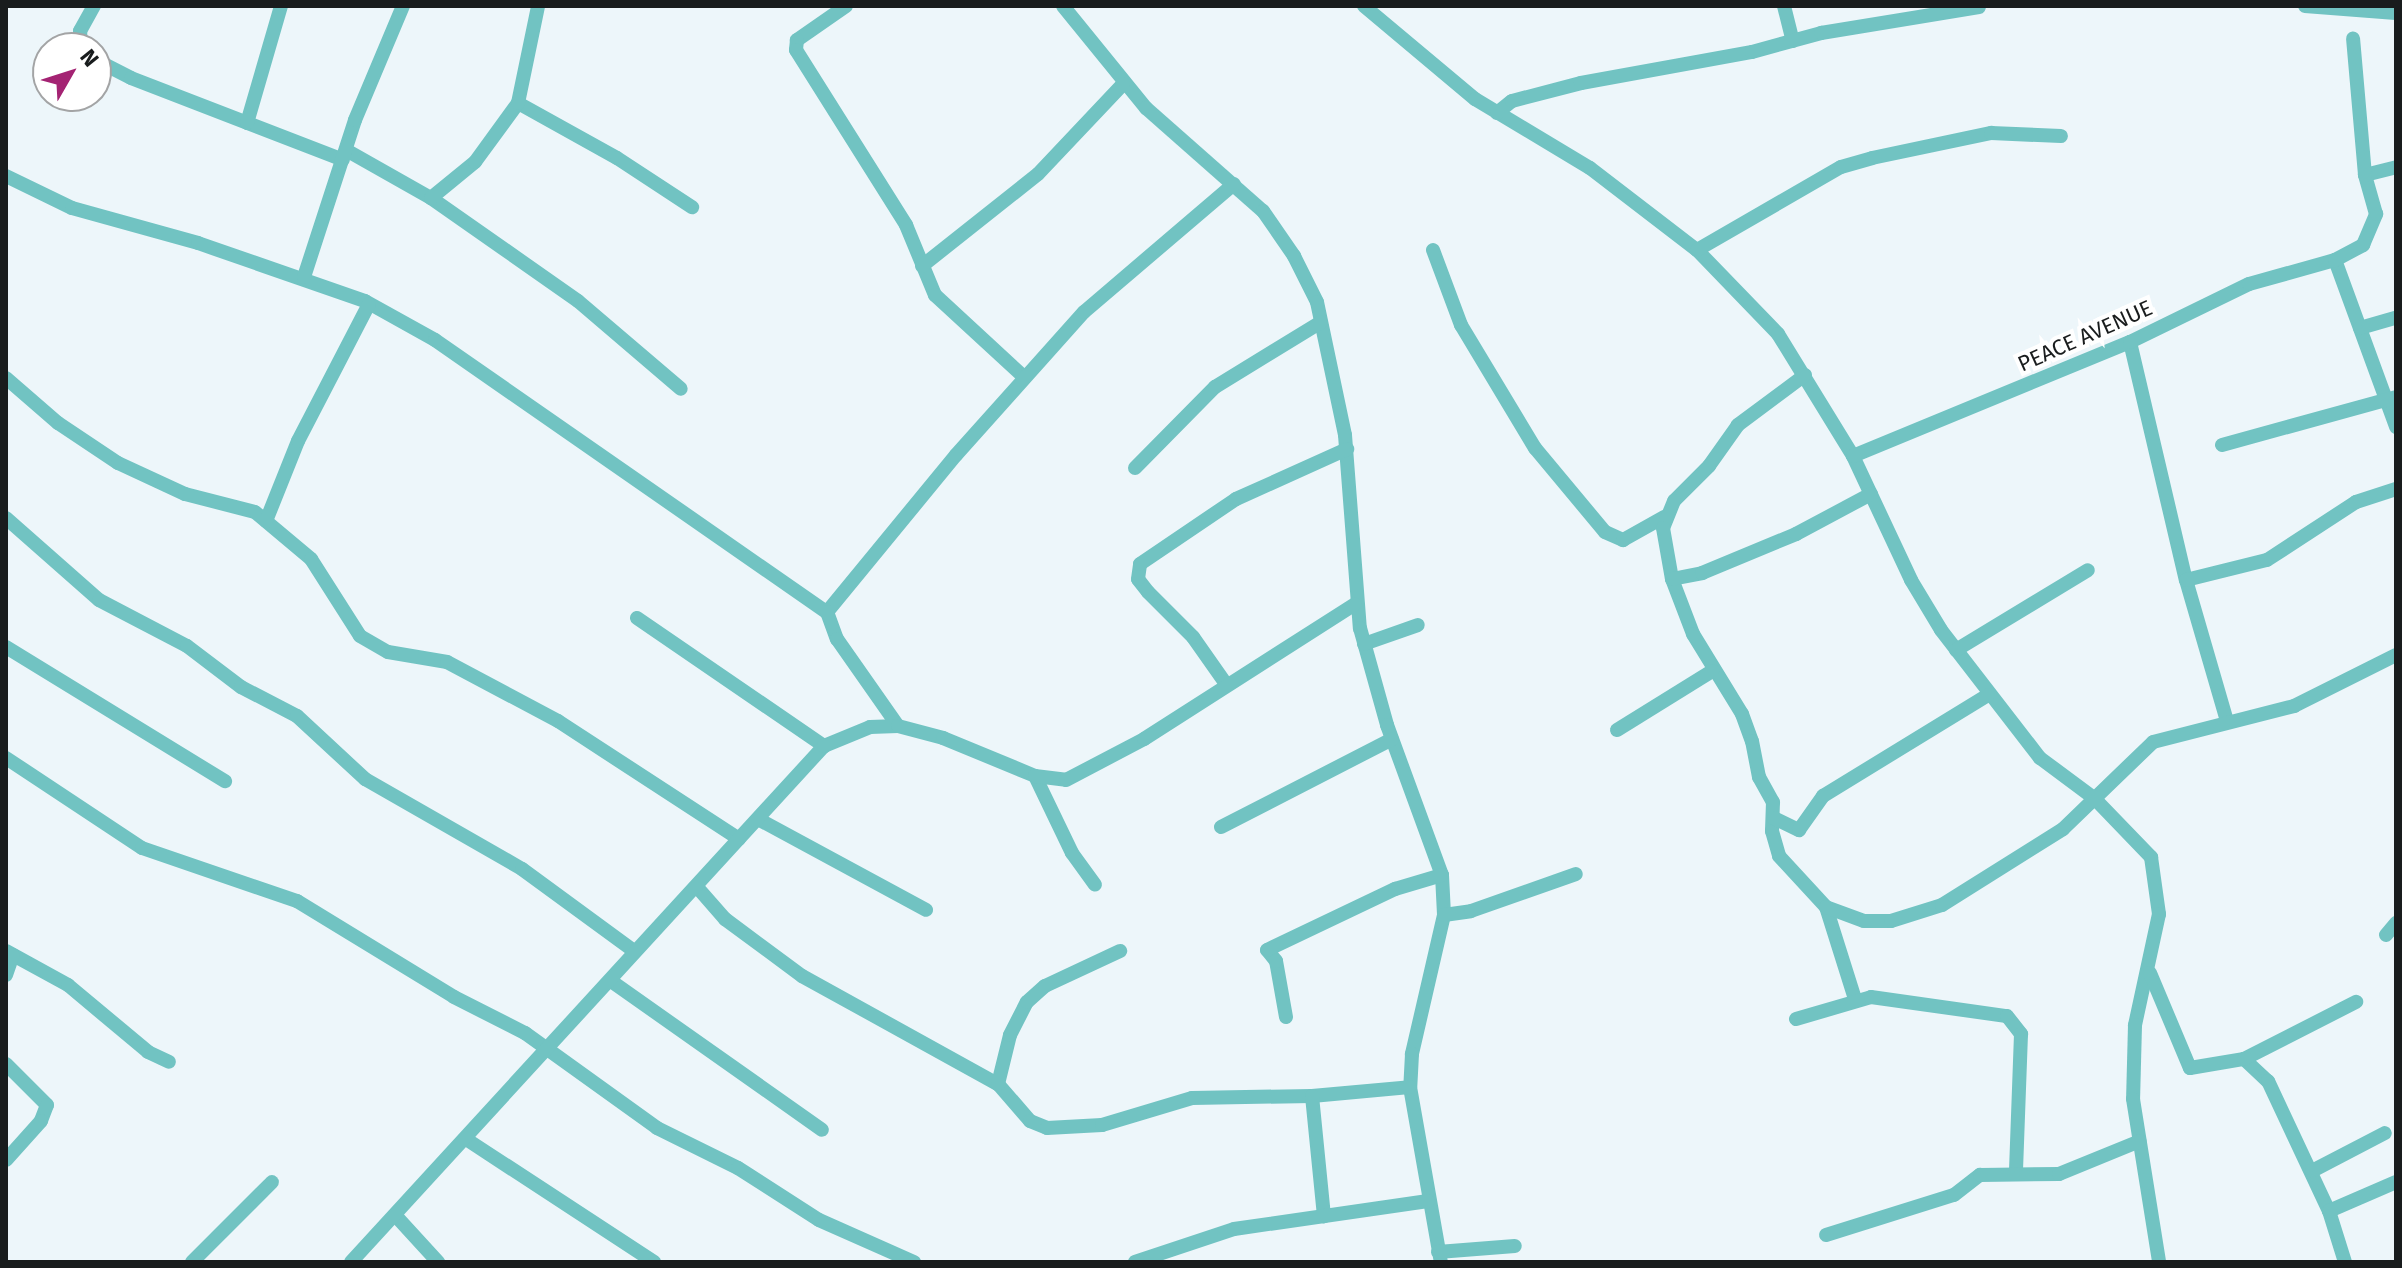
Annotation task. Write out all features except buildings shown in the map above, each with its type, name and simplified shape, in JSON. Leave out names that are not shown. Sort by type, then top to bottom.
[{"type":"street","points":[[80,32],[94,6]]},
{"type":"street","points":[[247,123],[281,6]]},
{"type":"street","points":[[304,277],[344,155],[403,6]]},
{"type":"street","points":[[431,198],[475,162],[518,103],[538,6]]},
{"type":"street","points":[[846,6],[797,40],[796,50],[894,205],[935,295],[1025,378]]},
{"type":"street","points":[[1063,6],[1123,84],[1263,211],[1294,256],[1321,322],[1347,449],[1359,580],[1355,604],[1392,739],[1442,875],[1444,915],[1412,1054],[1410,1087],[1439,1257],[1515,1246]]},
{"type":"street","points":[[1364,6],[1497,113],[1590,168],[1697,250],[1778,334],[1853,456],[1911,580],[1988,695],[2040,758],[2095,799],[2140,840],[2156,873],[2159,914],[2150,973],[2135,1025],[2133,1099],[2159,1262]]},
{"type":"street","points":[[1784,6],[1793,41]]},
{"type":"street","points":[[2305,6],[2378,9],[2396,13]]},
{"type":"street","points":[[1497,113],[1512,101],[1581,83],[1979,7]]},
{"type":"street","points":[[2353,39],[2365,175],[2396,167]]},
{"type":"street","points":[[112,67],[247,123],[344,155],[431,198],[578,301],[681,389]]},
{"type":"street","points":[[922,266],[1038,174],[1123,84]]},
{"type":"street","points":[[518,103],[617,158],[692,207]]},
{"type":"street","points":[[1697,250],[1841,167],[1991,133],[2061,136]]},
{"type":"street","name":"PEACE AVENUE","points":[[1853,456],[2130,342],[2249,284],[2335,260],[2363,245],[2374,229],[2376,214],[2365,175]]},
{"type":"street","points":[[6,176],[72,208],[304,277],[369,304],[435,340],[827,612],[837,639],[898,726]]},
{"type":"street","points":[[827,612],[1084,312],[1234,184]]},
{"type":"street","points":[[1433,250],[1461,325],[1535,448],[1605,532],[1623,540],[1664,517],[1738,425],[1805,375]]},
{"type":"street","points":[[2335,260],[2390,398],[2396,427]]},
{"type":"street","points":[[266,521],[298,441],[369,304]]},
{"type":"street","points":[[2360,328],[2396,318]]},
{"type":"street","points":[[1135,468],[1215,387],[1321,322]]},
{"type":"street","points":[[2130,342],[2186,580],[2227,721]]},
{"type":"street","points":[[6,378],[58,423],[118,463],[185,494],[255,512],[311,559],[360,636],[388,652],[447,662],[558,721],[739,839]]},
{"type":"street","points":[[2222,445],[2390,398]]},
{"type":"street","points":[[1226,684],[1193,637],[1138,579],[1140,564],[1236,499],[1347,449]]},
{"type":"street","points":[[2186,580],[2267,560],[2356,502],[2396,489]]},
{"type":"street","points":[[1672,579],[1702,573],[1796,534],[1871,494]]},
{"type":"street","points":[[1664,517],[1672,579],[1712,671],[1742,714],[1774,818],[1772,831],[1786,868],[1826,907],[1846,918],[1878,921],[1942,905],[2063,829],[2137,752],[2153,742],[2294,706],[2396,655]]},
{"type":"street","points":[[6,518],[99,600],[187,646],[241,687],[297,716],[365,779],[522,869],[634,951]]},
{"type":"street","points":[[1956,650],[2088,570]]},
{"type":"street","points":[[351,1262],[824,746],[870,727],[898,726],[943,738],[1035,776],[1066,780],[1144,739],[1355,604]]},
{"type":"street","points":[[637,618],[824,746]]},
{"type":"street","points":[[1364,644],[1418,625]]},
{"type":"street","points":[[6,647],[225,781]]},
{"type":"street","points":[[1617,730],[1712,671]]},
{"type":"street","points":[[1774,818],[1799,830],[1823,796],[1988,695]]},
{"type":"street","points":[[1221,827],[1392,739]]},
{"type":"street","points":[[6,758],[142,848],[297,901],[545,1048],[657,1128],[738,1168],[819,1220],[914,1262]]},
{"type":"street","points":[[1035,776],[1072,853],[1095,885]]},
{"type":"street","points":[[758,819],[926,910]]},
{"type":"street","points":[[1444,915],[1471,911],[1576,874]]},
{"type":"street","points":[[1286,1017],[1276,961],[1267,950],[1395,889],[1442,875]]},
{"type":"street","points":[[697,887],[725,919],[802,976],[998,1084],[1030,1121],[1047,1128],[1102,1125],[1192,1098],[1312,1096],[1410,1087]]},
{"type":"street","points":[[1826,907],[1855,999]]},
{"type":"street","points":[[998,1084],[1010,1035],[1027,1002],[1045,986],[1120,951]]},
{"type":"street","points":[[6,975],[10,953],[68,985],[148,1052],[169,1062]]},
{"type":"street","points":[[2150,973],[2190,1068],[2244,1059],[2356,1002]]},
{"type":"street","points":[[611,981],[822,1130]]},
{"type":"street","points":[[1796,1019],[1855,999],[1871,997],[2007,1016],[2021,1034],[2016,1172]]},
{"type":"street","points":[[2244,1059],[2258,1068],[2284,1106],[2329,1211],[2345,1262]]},
{"type":"street","points":[[6,1064],[47,1105],[41,1121],[6,1160]]},
{"type":"street","points":[[1312,1096],[1324,1216]]},
{"type":"street","points":[[2312,1171],[2385,1133]]},
{"type":"street","points":[[466,1139],[654,1262]]},
{"type":"street","points":[[1826,1235],[1954,1195],[1980,1175],[2016,1172],[2059,1174],[2140,1141]]},
{"type":"street","points":[[192,1262],[272,1182]]},
{"type":"street","points":[[2329,1211],[2396,1182]]},
{"type":"street","points":[[1135,1262],[1234,1229],[1428,1201]]},
{"type":"street","points":[[395,1215],[438,1262]]}]
